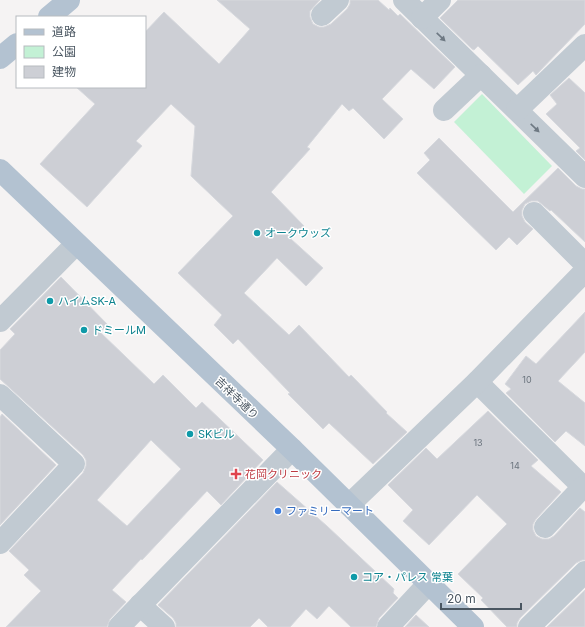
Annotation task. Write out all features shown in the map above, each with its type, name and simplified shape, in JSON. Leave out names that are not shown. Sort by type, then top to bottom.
[{"type":"main road","points":[[50,16],[69,0]]},
{"type":"main road","points":[[0,58],[16,45]]},
{"type":"main road","name":"吉祥寺通り","points":[[0,170],[292,449],[473,627]]},
{"type":"street","points":[[322,15],[338,0]]},
{"type":"street","points":[[404,0],[585,177]]},
{"type":"street","points":[[422,18],[440,0]]},
{"type":"street","points":[[517,110],[585,45]]},
{"type":"street","points":[[444,110],[481,75]]},
{"type":"street","points":[[534,213],[585,264]]},
{"type":"street","points":[[0,321],[76,244]]},
{"type":"street","points":[[349,505],[477,382],[585,271]]},
{"type":"street","points":[[477,382],[584,488],[545,527]]},
{"type":"street","points":[[0,395],[74,464],[0,543]]},
{"type":"street","points":[[119,627],[292,449]]},
{"type":"street","points":[[529,627],[585,572]]},
{"type":"street","points":[[388,627],[428,584]]},
{"type":"street","points":[[140,605],[164,627]]},
{"type":"green space","points":[[482,94],[552,166],[524,194],[454,122]]},
{"type":"building","points":[[217,0],[320,0],[310,11],[310,17],[313,24],[319,27],[324,27],[331,24],[347,9],[350,4],[350,0],[378,0],[389,10],[390,8],[398,16],[400,14],[455,67],[434,89],[411,69],[382,99],[403,119],[384,139],[353,108],[349,111],[342,104],[307,147],[310,149],[271,192],[304,226],[291,239],[323,268],[306,286],[277,258],[244,293],[289,335],[299,325],[349,377],[351,375],[387,412],[386,413],[407,432],[373,464],[329,423],[323,429],[288,394],[290,393],[238,339],[233,344],[214,325],[222,315],[178,273],[233,216],[191,176],[195,126],[171,104],[136,141],[142,146],[87,207],[40,164],[95,104],[77,88],[146,88],[146,31],[164,12],[219,64],[250,29]]},
{"type":"building","points":[[458,0],[585,0],[585,24],[536,75],[533,71],[518,85],[478,46],[474,50],[472,49],[440,18]]},
{"type":"building","points":[[569,78],[585,93],[585,160],[576,151],[580,148],[546,114],[557,104],[550,95]]},
{"type":"building","points":[[439,138],[513,212],[558,168],[576,186],[585,189],[585,242],[551,210],[550,211],[538,201],[531,201],[525,204],[522,210],[522,216],[525,222],[533,229],[517,245],[509,237],[496,250],[417,173],[430,160],[424,153]]},
{"type":"building","points":[[61,277],[108,325],[100,332],[154,384],[163,375],[196,408],[202,402],[263,460],[221,505],[207,491],[112,590],[126,602],[110,619],[107,627],[6,627],[41,591],[24,575],[29,570],[9,551],[83,473],[86,466],[86,460],[83,455],[0,379],[0,350],[15,334],[10,329]],"holes":[[[151,440],[181,469],[127,526],[97,500]]]},
{"type":"building","points":[[585,312],[585,352],[558,381],[585,403],[585,446],[566,431],[555,442],[506,393],[511,389],[505,384],[526,356],[536,364]]},
{"type":"building","points":[[488,411],[538,460],[531,466],[561,492],[533,524],[533,530],[536,536],[542,539],[549,539],[554,536],[580,508],[585,512],[585,560],[576,563],[520,618],[517,623],[517,627],[507,627],[481,600],[483,598],[458,574],[507,524],[477,495],[429,545],[403,521],[413,510],[388,485],[426,448],[437,459]]},
{"type":"building","points":[[2,414],[56,465],[0,525],[0,417]]},
{"type":"building","points":[[277,482],[327,526],[394,589],[393,593],[398,598],[379,618],[376,627],[351,627],[329,606],[317,619],[306,609],[290,627],[268,627],[259,618],[250,627],[176,627],[176,623],[173,618],[158,605]]},
{"type":"building","points":[[585,590],[585,627],[547,627]]},
{"type":"building","points":[[416,615],[429,627],[405,627]]},
{"type":"place","name":"オークウッズ","points":[[257,233]]},
{"type":"place","name":"ハイムSK-A","points":[[50,301]]},
{"type":"place","name":"ドミールM","points":[[84,330]]},
{"type":"place","name":"SKビル","points":[[190,434]]},
{"type":"place","name":"花岡クリニック","points":[[236,474]]},
{"type":"place","name":"ファミリーマート","points":[[278,511]]},
{"type":"place","name":"コア・パレス 常葉","points":[[354,577]]}]
